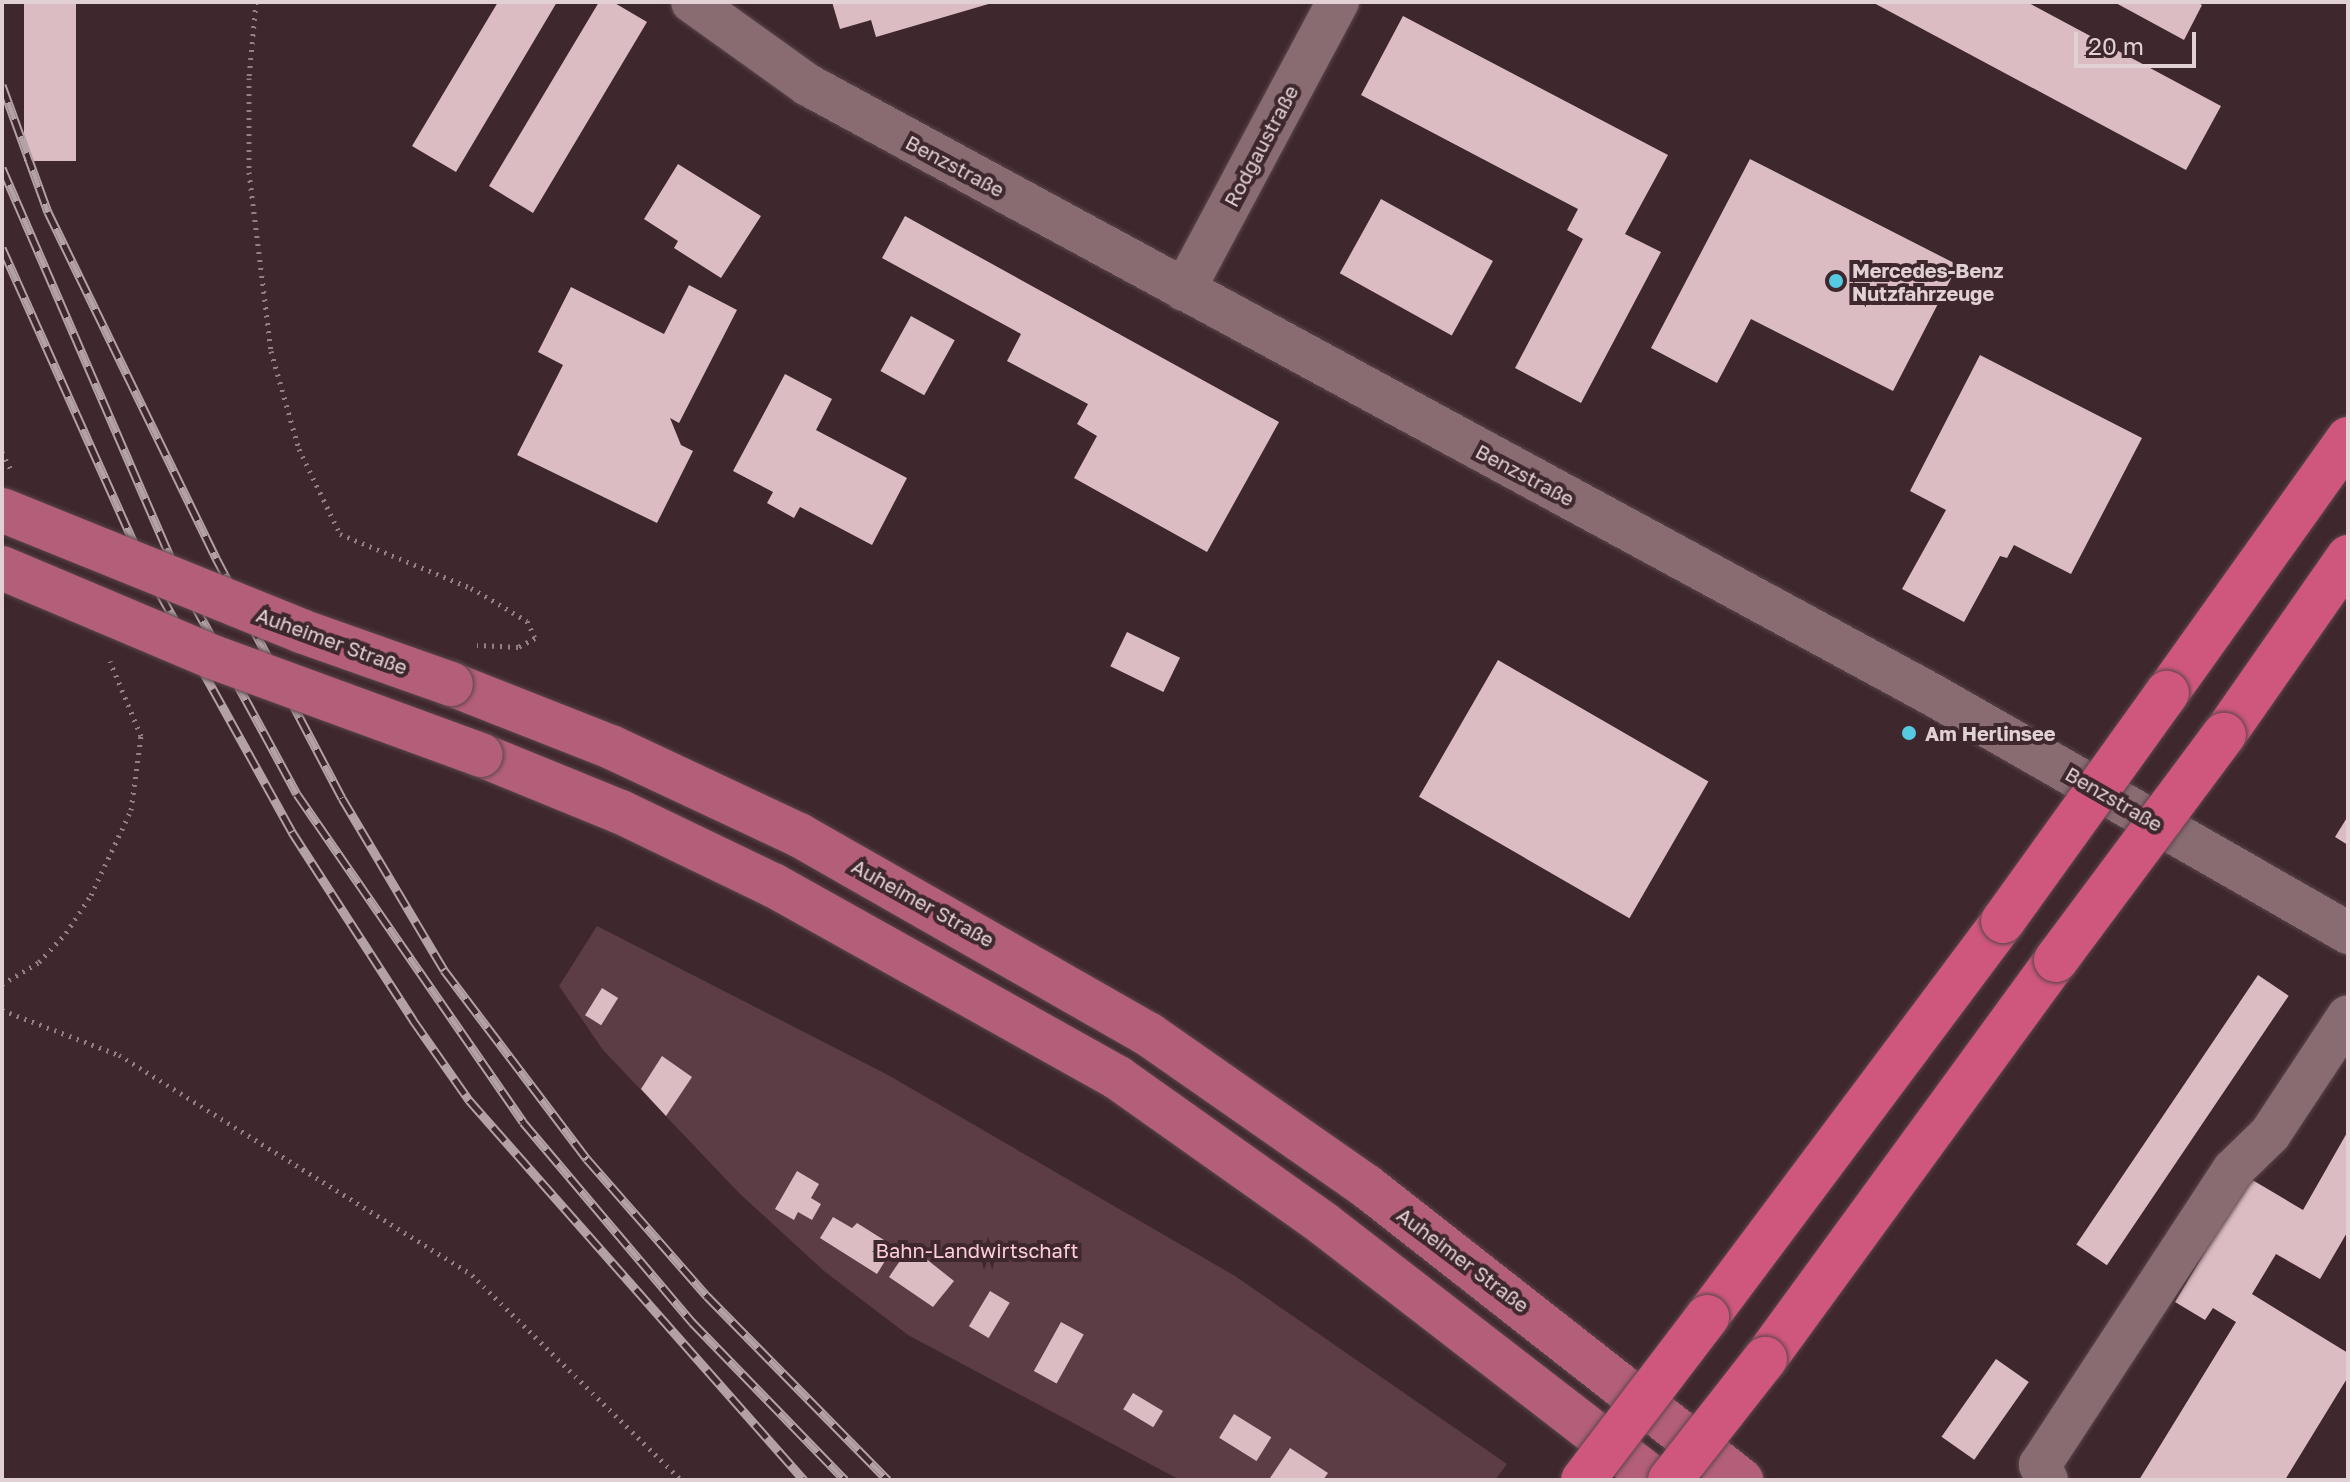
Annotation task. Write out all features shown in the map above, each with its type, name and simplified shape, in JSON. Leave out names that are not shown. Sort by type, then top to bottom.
[{"type":"highway","points":[[1583,1480],[2003,921],[2167,693],[2338,454],[2348,416]]},
{"type":"highway","points":[[1670,1480],[1765,1359],[2224,735],[2348,557]]},
{"type":"main road","name":"Auheimer Straße","points":[[9,495],[301,631],[451,684],[611,747],[799,835],[1148,1034],[1366,1186],[1741,1480]]},
{"type":"main road","points":[[2,568],[213,657],[481,755],[621,812],[773,885],[1118,1078],[1324,1224],[1655,1480]]},
{"type":"street","name":"Rodgaustraße","points":[[1184,290],[1338,2]]},
{"type":"street","name":"Benzstraße","points":[[698,8],[808,85],[1931,694],[2348,933]]},
{"type":"street","points":[[2047,1480],[2040,1465],[2057,1438],[2233,1170],[2270,1134],[2348,1016]]},
{"type":"path","points":[[256,2],[249,78],[253,219],[271,351],[299,449],[340,534],[471,588],[527,621],[535,638],[518,647],[468,644]]},
{"type":"path","points":[[2,452],[9,495]]},
{"type":"path","points":[[2,984],[39,962],[66,933],[91,895],[131,810],[141,736],[108,658]]},
{"type":"path","points":[[2,1010],[119,1055],[472,1275],[681,1480]]},
{"type":"green space","name":"Bahn-Landwirtschaft","points":[[597,926],[888,1075],[1235,1276],[1507,1464],[1495,1480],[1180,1480],[908,1335],[824,1271],[739,1193],[603,1050],[559,986]]},
{"type":"building","points":[[24,2],[76,2],[76,161],[24,161]]},
{"type":"building","points":[[498,2],[557,2],[456,172],[412,146]]},
{"type":"building","points":[[599,2],[613,2],[647,22],[533,213],[489,186]]},
{"type":"building","points":[[832,2],[992,3],[876,37],[871,20],[840,29]]},
{"type":"building","points":[[1872,2],[2027,2],[2221,106],[2186,170]]},
{"type":"building","points":[[2114,2],[2196,2],[2202,5],[2184,40]]},
{"type":"building","points":[[1403,16],[1668,155],[1625,234],[1661,252],[1581,403],[1515,368],[1583,239],[1567,230],[1578,209],[1361,95]]},
{"type":"building","points":[[1750,159],[1958,265],[1893,391],[1751,319],[1717,383],[1651,348]]},
{"type":"building","points":[[678,164],[761,216],[721,278],[674,248],[678,241],[644,219]]},
{"type":"building","points":[[1381,199],[1493,261],[1452,335],[1340,273]]},
{"type":"building","points":[[905,216],[1279,422],[1207,552],[1074,478],[1097,436],[1077,424],[1088,404],[1007,361],[1021,334],[882,258]]},
{"type":"building","points":[[689,285],[737,310],[679,423],[670,418],[681,445],[693,451],[657,523],[517,455],[563,365],[538,352],[571,287],[664,334]]},
{"type":"building","points":[[911,316],[955,340],[924,395],[880,371]]},
{"type":"building","points":[[1980,355],[2142,438],[2071,574],[2014,545],[2007,558],[2000,556],[1964,622],[1902,589],[1946,510],[1910,491]]},
{"type":"building","points":[[785,374],[832,399],[816,430],[907,478],[872,545],[800,507],[794,518],[767,503],[773,492],[733,471]]},
{"type":"building","points":[[1127,632],[1180,658],[1163,692],[1110,666]]},
{"type":"building","points":[[1498,660],[1708,781],[1629,918],[1419,797]]},
{"type":"building","points":[[2348,816],[2348,845],[2335,837]]},
{"type":"building","points":[[2258,975],[2289,996],[2107,1265],[2076,1244]]},
{"type":"building","points":[[602,988],[618,998],[601,1025],[585,1015]]},
{"type":"building","points":[[662,1056],[692,1077],[666,1116],[641,1089]]},
{"type":"building","points":[[2348,1131],[2348,1231],[2320,1279],[2276,1254],[2252,1294],[2348,1353],[2348,1377],[2285,1480],[2139,1480],[2236,1322],[2213,1308],[2205,1320],[2175,1302],[2249,1178],[2303,1210]]},
{"type":"building","points":[[797,1171],[819,1184],[811,1198],[821,1204],[812,1220],[798,1212],[794,1220],[775,1209]]},
{"type":"building","points":[[833,1217],[852,1228],[857,1223],[884,1240],[875,1254],[885,1261],[877,1274],[820,1238]]},
{"type":"building","points":[[910,1246],[954,1281],[933,1307],[889,1277]]},
{"type":"building","points":[[990,1291],[1010,1303],[989,1338],[969,1326]]},
{"type":"building","points":[[1061,1322],[1084,1335],[1057,1384],[1034,1371]]},
{"type":"building","points":[[1996,1359],[2029,1382],[1974,1460],[1942,1437]]},
{"type":"building","points":[[1133,1393],[1163,1411],[1153,1427],[1123,1409]]},
{"type":"building","points":[[1234,1414],[1271,1437],[1256,1461],[1219,1438]]},
{"type":"building","points":[[1290,1448],[1328,1473],[1323,1480],[1270,1478]]},
{"type":"railway","points":[[2,85],[48,212],[216,558],[342,798],[444,970],[587,1159],[707,1296],[888,1480]]},
{"type":"railway","points":[[2,168],[177,573],[297,794],[523,1122],[692,1322],[845,1480]]},
{"type":"railway","points":[[2,248],[143,563],[292,832],[413,1020],[469,1100],[804,1480]]},
{"type":"place","name":"Mercedes-Benz Nutzfahrzeuge","points":[[1836,281]]},
{"type":"place","name":"Am Herlinsee","points":[[1909,733]]}]
